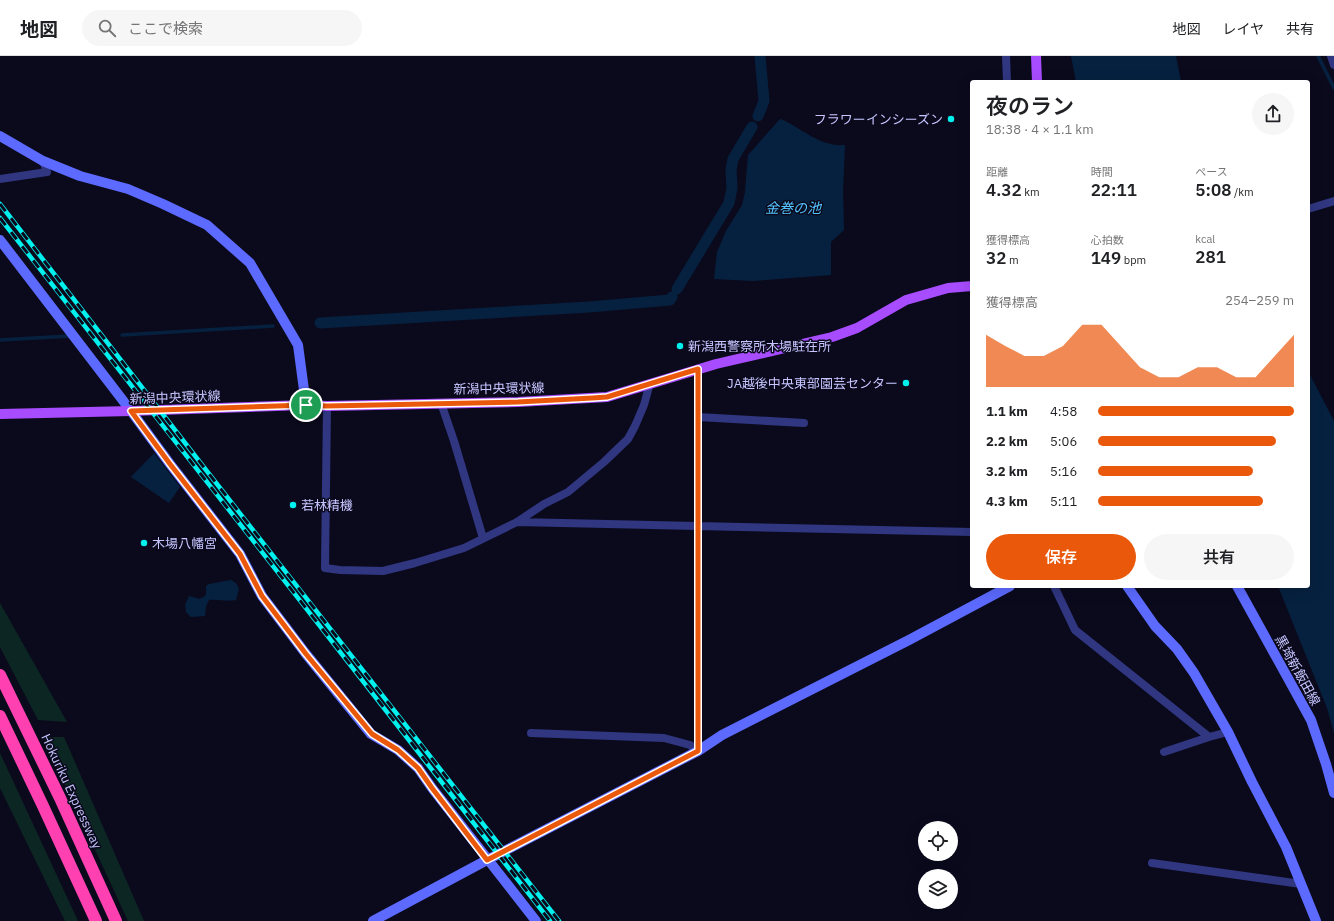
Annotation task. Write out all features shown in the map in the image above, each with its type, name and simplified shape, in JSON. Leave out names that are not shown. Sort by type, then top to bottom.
[{"type":"highway","name":"Hokuriku Expressway","points":[[0,675],[57,791],[116,921]]},
{"type":"highway","points":[[0,716],[47,813],[96,921]]},
{"type":"main road","points":[[1036,56],[1037,80]]},
{"type":"main road","name":"新潟中央環状線","points":[[3,415],[306,405],[327,406],[518,402],[607,397],[716,364],[832,337],[857,328],[906,300],[948,288],[970,286]]},
{"type":"street","points":[[1006,56],[1007,80]]},
{"type":"street","points":[[1331,56],[1334,65]]},
{"type":"street","points":[[0,136],[43,161],[80,176],[128,189],[207,225],[250,263],[298,345],[306,405]]},
{"type":"street","points":[[0,179],[47,172],[43,161]]},
{"type":"street","points":[[1310,208],[1334,201]]},
{"type":"street","points":[[0,240],[240,554],[262,596],[306,654],[372,734],[398,750],[418,768],[487,860],[536,921]]},
{"type":"street","points":[[698,369],[698,751]]},
{"type":"street","points":[[327,406],[325,568],[340,570],[383,571],[464,548],[516,522],[544,504],[568,492],[604,462],[628,439],[644,405],[650,383]]},
{"type":"street","points":[[441,403],[483,538]]},
{"type":"street","points":[[698,418],[804,423]]},
{"type":"street","points":[[516,522],[970,532]]},
{"type":"street","points":[[373,921],[487,860],[698,751],[722,735],[909,640],[1006,588]]},
{"type":"street","points":[[1055,588],[1075,630],[1209,737]]},
{"type":"street","points":[[1128,588],[1155,626],[1177,649],[1194,673],[1228,732],[1286,847],[1316,921]]},
{"type":"street","name":"黒埼新飯田線","points":[[1238,588],[1311,720],[1326,764],[1334,794]]},
{"type":"street","points":[[1164,752],[1228,732]]},
{"type":"street","points":[[531,733],[664,738],[690,745],[698,751]]},
{"type":"street","points":[[1152,863],[1301,884]]},
{"type":"green space","points":[[0,603],[67,722],[38,720],[0,647]]},
{"type":"green space","points":[[43,737],[64,737],[144,921],[128,921]]},
{"type":"green space","points":[[0,753],[78,921],[65,921],[0,788]]},
{"type":"water","points":[[1071,56],[1176,56],[1181,80],[1076,80]]},
{"type":"water","name":"金巻の池","points":[[781,119],[820,140],[836,145],[845,145],[843,191],[844,230],[831,242],[831,275],[753,281],[714,279],[717,252],[726,231],[742,205],[745,192],[748,155]]},
{"type":"water","points":[[1310,375],[1334,421],[1334,733],[1327,708],[1279,588],[1310,588]]},
{"type":"water","points":[[154,453],[180,487],[169,503],[131,477]]},
{"type":"water","points":[[231,580],[236,583],[239,589],[236,600],[209,600],[206,606],[205,616],[191,617],[186,612],[185,605],[189,596],[198,598],[204,597],[206,595],[206,586],[209,584]]},
{"type":"waterway","points":[[758,116],[764,101],[760,56]]},
{"type":"waterway","points":[[1318,56],[1334,88]]},
{"type":"waterway","points":[[677,289],[729,203],[732,188],[731,170],[733,159],[752,127]]},
{"type":"waterway","points":[[320,323],[589,307],[670,300],[672,297]]},
{"type":"waterway","points":[[122,335],[273,326]]},
{"type":"waterway","points":[[0,340],[70,336]]},
{"type":"railway","points":[[0,204],[559,921]]},
{"type":"railway","points":[[0,218],[550,921]]},
{"type":"place","name":"フラワーインシーズン","points":[[951,119]]},
{"type":"place","name":"新潟西警察所木場駐在所","points":[[680,346]]},
{"type":"place","name":"JA越後中央東部園芸センター","points":[[906,383]]},
{"type":"place","name":"若林精機","points":[[293,505]]},
{"type":"place","name":"木場八幡宮","points":[[144,543]]},
{"type":"route","points":[[698,369],[698,751],[487,860],[418,768],[398,750],[372,734],[306,654],[262,596],[240,554],[131,411],[306,405],[327,406],[518,402],[607,397],[698,369]]}]
